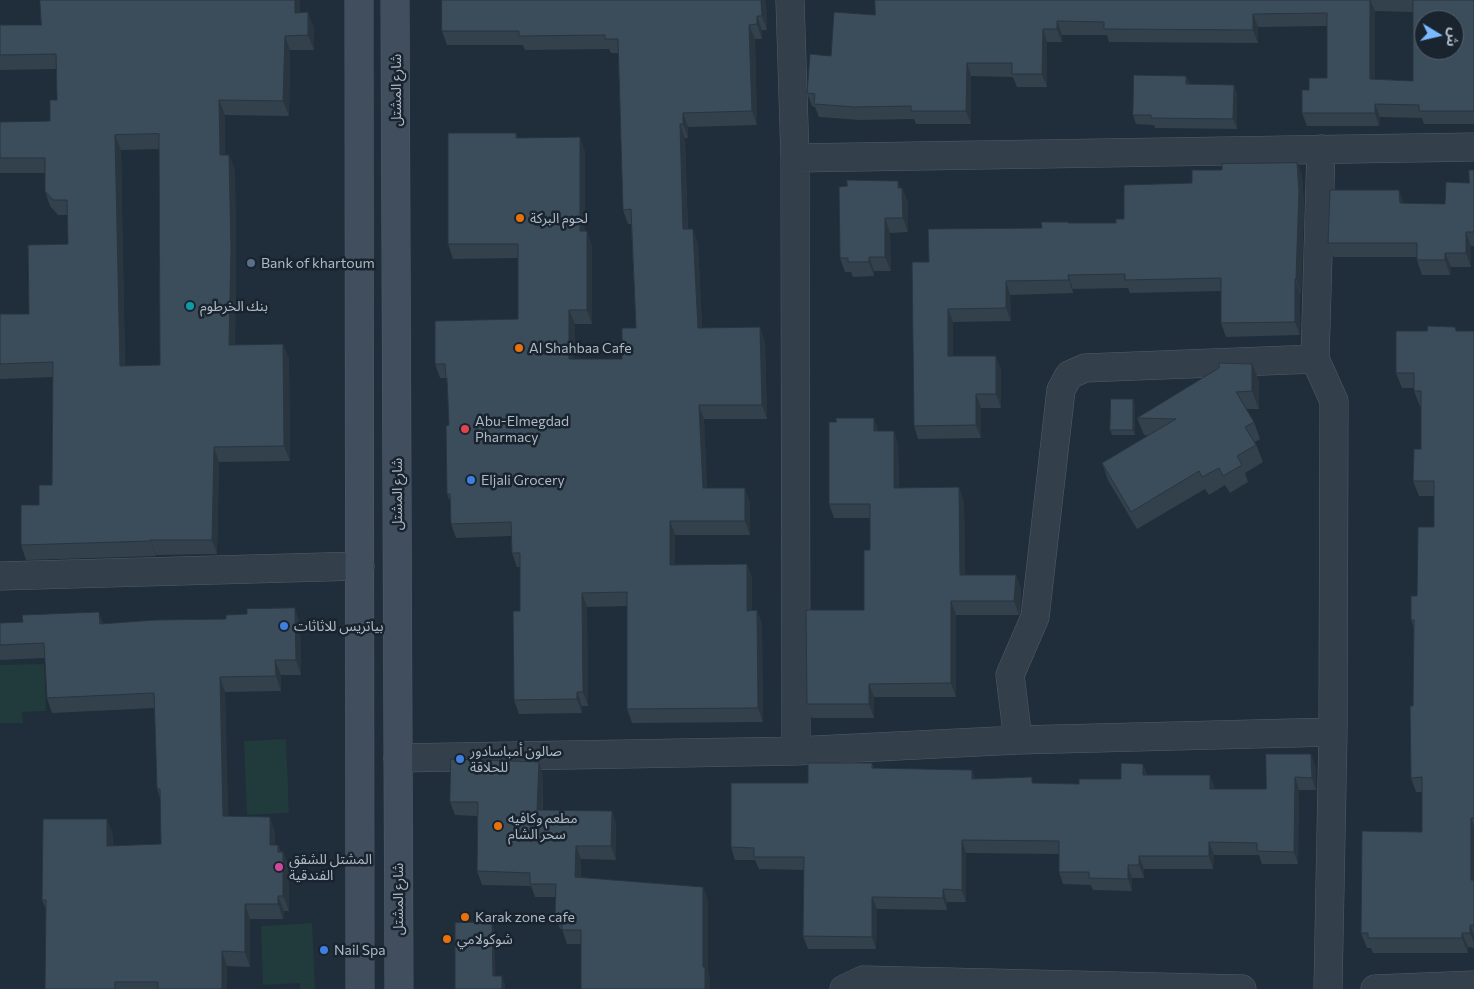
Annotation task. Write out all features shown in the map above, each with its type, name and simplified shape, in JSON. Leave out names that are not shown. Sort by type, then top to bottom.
[{"type":"main road","points":[[359,0],[360,989]]},
{"type":"main road","name":"شارع المشتل","points":[[395,0],[399,989]]},
{"type":"street","points":[[790,0],[795,158],[796,751]]},
{"type":"street","points":[[795,158],[1474,146]]},
{"type":"street","points":[[1321,149],[1315,359],[1334,400],[1333,732],[1328,989]]},
{"type":"street","points":[[1018,740],[1010,675],[1035,617],[1062,390],[1069,375],[1085,368],[1315,359]]},
{"type":"street","points":[[0,576],[360,566]]},
{"type":"street","points":[[398,758],[796,751],[1018,740],[1333,732]]},
{"type":"street","points":[[844,989],[863,980],[1242,989]]},
{"type":"street","points":[[1375,989],[1470,986]]},
{"type":"green space","points":[[44,664],[46,711],[22,712],[23,723],[0,723],[0,665]]},
{"type":"green space","points":[[286,739],[289,813],[247,815],[244,741]]},
{"type":"green space","points":[[312,923],[315,989],[300,989],[300,983],[263,985],[261,926]]},
{"type":"building","points":[[40,0],[295,0],[295,13],[308,12],[308,35],[285,36],[283,101],[219,100],[220,155],[229,155],[231,250],[229,345],[283,344],[284,446],[214,447],[212,540],[150,540],[21,545],[21,505],[39,505],[39,485],[52,485],[53,362],[0,364],[0,314],[29,314],[28,245],[68,244],[67,200],[53,200],[45,191],[45,158],[0,158],[0,122],[50,121],[50,100],[57,100],[56,54],[0,55],[0,25],[41,25]],"holes":[[[159,134],[160,365],[120,366],[115,135]]]},
{"type":"building","points":[[442,0],[761,0],[762,16],[757,16],[757,24],[749,25],[752,111],[683,113],[683,124],[680,124],[683,229],[693,229],[698,328],[760,327],[762,405],[699,405],[703,488],[745,488],[745,521],[670,521],[670,565],[747,564],[747,611],[757,610],[758,708],[627,709],[627,592],[582,593],[583,692],[577,692],[577,699],[514,700],[513,611],[520,611],[520,553],[512,553],[511,522],[451,524],[450,494],[447,494],[446,426],[449,425],[447,378],[445,364],[435,364],[435,321],[518,319],[518,244],[448,244],[448,133],[516,133],[516,138],[580,137],[580,231],[587,231],[587,310],[569,310],[569,359],[622,359],[622,328],[636,328],[631,209],[623,210],[618,39],[605,39],[605,35],[519,36],[519,31],[442,31]]},
{"type":"building","points":[[875,0],[1370,0],[1370,79],[1413,81],[1413,0],[1474,0],[1474,111],[1419,111],[1419,105],[1375,104],[1375,113],[1302,113],[1302,90],[1309,90],[1309,78],[1327,78],[1327,13],[1253,14],[1253,30],[1104,29],[1104,22],[1057,21],[1057,29],[1043,29],[1042,74],[1012,74],[1012,63],[967,63],[966,111],[911,111],[911,106],[855,107],[814,104],[815,94],[807,93],[810,54],[831,56],[834,12],[875,15]]},
{"type":"building","points":[[1134,75],[1186,76],[1186,84],[1234,85],[1233,119],[1151,118],[1151,115],[1133,115]]},
{"type":"building","points":[[1297,163],[1299,191],[1295,322],[1221,323],[1221,278],[1125,280],[1125,274],[1068,275],[1069,280],[1006,281],[1006,308],[948,309],[948,356],[996,356],[996,394],[976,394],[976,425],[914,426],[912,262],[929,262],[928,229],[1042,228],[1041,222],[1116,223],[1116,219],[1124,219],[1124,185],[1192,183],[1192,170],[1222,170],[1222,164]]},
{"type":"building","points":[[1469,170],[1474,170],[1474,232],[1466,232],[1466,253],[1445,253],[1445,260],[1417,260],[1417,243],[1328,243],[1330,190],[1399,190],[1400,203],[1445,204],[1446,182],[1469,183]]},
{"type":"building","points":[[847,180],[898,181],[898,188],[902,188],[903,218],[885,218],[885,257],[869,257],[869,262],[848,262],[848,258],[840,258],[839,187],[847,186]]},
{"type":"building","points":[[1428,326],[1455,327],[1456,331],[1474,331],[1474,818],[1471,818],[1471,880],[1474,880],[1474,925],[1470,925],[1470,933],[1462,933],[1462,938],[1368,938],[1368,933],[1361,933],[1362,831],[1422,832],[1422,777],[1411,778],[1410,706],[1413,706],[1414,620],[1411,620],[1411,596],[1417,596],[1418,527],[1434,527],[1434,481],[1413,481],[1414,449],[1421,449],[1421,391],[1414,391],[1414,373],[1396,373],[1396,331],[1427,331]]},
{"type":"building","points":[[1219,363],[1252,364],[1252,391],[1236,392],[1254,422],[1245,427],[1256,445],[1237,456],[1242,465],[1223,476],[1219,468],[1202,477],[1199,471],[1131,512],[1102,463],[1176,419],[1137,418],[1219,368]]},
{"type":"building","points":[[1111,399],[1133,399],[1133,430],[1110,430]]},
{"type":"building","points":[[836,418],[874,418],[874,431],[894,431],[894,488],[959,487],[960,575],[1016,575],[1014,601],[951,601],[951,683],[869,684],[869,704],[807,704],[806,610],[864,610],[864,550],[870,550],[870,504],[829,504],[829,422],[836,422]]},
{"type":"building","points":[[295,608],[296,660],[275,660],[276,676],[220,677],[223,816],[270,817],[270,845],[278,845],[278,852],[283,852],[283,896],[278,896],[278,904],[245,904],[245,952],[222,951],[222,989],[158,989],[158,982],[115,982],[115,989],[45,989],[46,900],[42,900],[43,819],[107,819],[107,846],[161,844],[160,789],[157,789],[154,693],[47,698],[44,643],[0,645],[0,623],[23,622],[22,615],[99,612],[100,624],[155,620],[226,619],[226,615],[247,614],[247,609]]},
{"type":"building","points":[[1266,754],[1311,754],[1312,778],[1295,777],[1294,852],[1257,851],[1257,843],[1209,842],[1209,856],[1139,856],[1139,865],[1128,865],[1128,879],[1089,878],[1089,872],[1059,872],[1059,841],[962,840],[962,890],[943,889],[943,898],[872,897],[872,937],[803,936],[804,857],[754,857],[754,848],[731,847],[731,783],[808,783],[808,763],[872,763],[872,768],[972,770],[972,779],[1032,777],[1032,783],[1079,784],[1079,779],[1121,779],[1121,763],[1143,764],[1143,775],[1210,775],[1210,789],[1266,789]]},
{"type":"building","points":[[451,759],[539,762],[537,810],[612,811],[611,846],[576,846],[575,877],[703,887],[703,967],[705,967],[705,989],[581,989],[581,930],[562,930],[562,916],[555,916],[556,884],[530,884],[530,873],[477,871],[478,802],[450,802]]},
{"type":"building","points":[[492,922],[493,976],[502,976],[502,989],[455,989],[455,923]]},
{"type":"place","name":"لحوم البركة","points":[[520,218]]},
{"type":"place","name":"Bank of khartoum","points":[[251,263]]},
{"type":"place","name":"بنك الخرطوم","points":[[190,306]]},
{"type":"place","name":"Al Shahbaa Cafe","points":[[519,348]]},
{"type":"place","name":"Abu-Elmegdad Pharmacy","points":[[465,429]]},
{"type":"place","name":"Eljali Grocery","points":[[471,480]]},
{"type":"place","name":"بياتريس للاثاثات","points":[[284,626]]},
{"type":"place","name":"صالون أمباسادور للحلاقة","points":[[460,759]]},
{"type":"place","name":"مطعم وكافيه سحر الشام","points":[[498,826]]},
{"type":"place","name":"المشتل للشقق الفندقية","points":[[279,867]]},
{"type":"place","name":"Karak zone cafe","points":[[465,917]]},
{"type":"place","name":"شوكولامي","points":[[447,939]]},
{"type":"place","name":"Nail Spa","points":[[324,950]]}]
